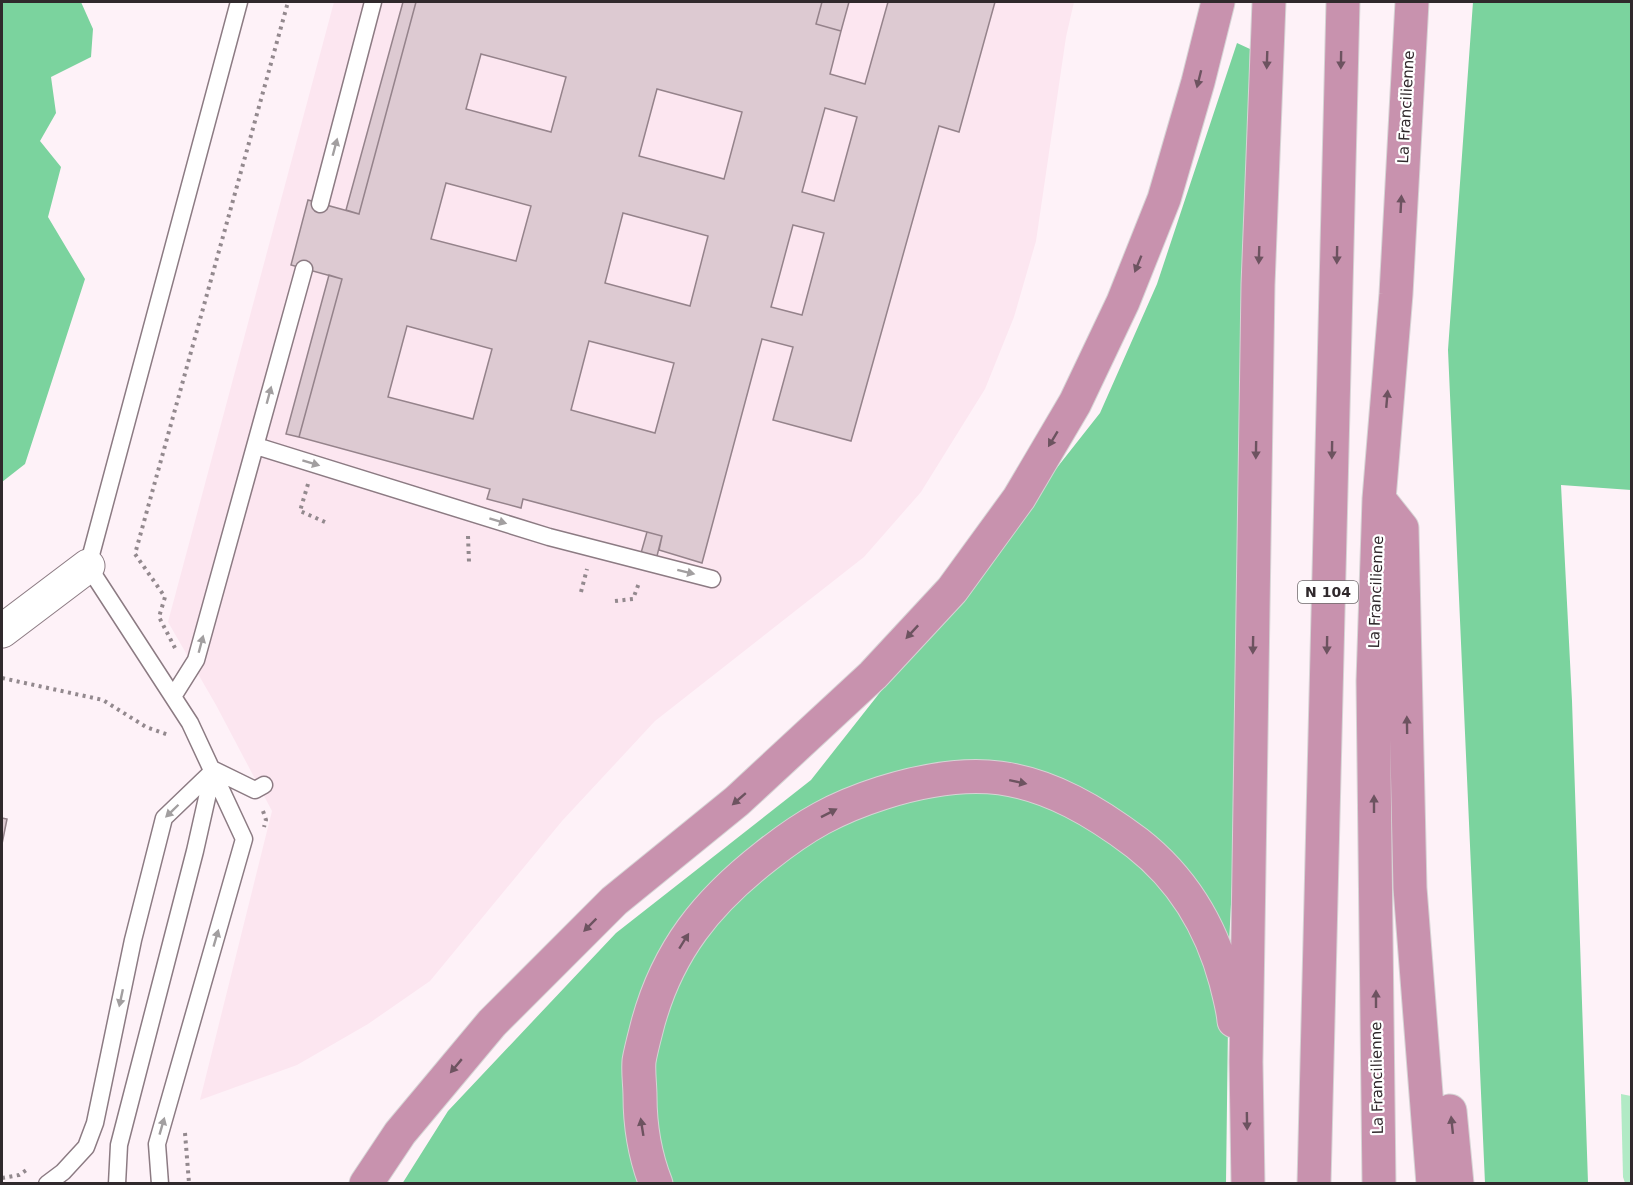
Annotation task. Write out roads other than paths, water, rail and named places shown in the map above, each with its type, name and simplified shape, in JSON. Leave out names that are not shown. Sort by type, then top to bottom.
[{"type":"highway","points":[[366,1184],[400,1133],[492,1023],[615,901],[738,801],[873,675],[952,590],[1019,498],[1075,403],[1127,292],[1164,199],[1198,82],[1218,2]]},
{"type":"highway","points":[[1248,1184],[1246,1062],[1258,285],[1269,2]]},
{"type":"highway","name":"N 104","points":[[1314,1184],[1343,2]]},
{"type":"highway","name":"La Francilienne","points":[[1379,1184],[1373,681],[1378,499],[1396,294],[1412,2]]},
{"type":"highway","points":[[1378,499],[1402,528],[1410,888],[1433,1184]]},
{"type":"highway","points":[[656,1184],[647,1155],[640,1115],[639,1062],[656,994],[686,936],[713,903],[746,871],[812,822],[861,800],[922,782],[948,778],[998,778],[1029,784],[1079,804],[1153,856],[1186,892],[1201,916],[1218,954],[1233,1010],[1235,1039],[1246,1062]]},
{"type":"highway","points":[[1410,888],[1430,909],[1457,1184]]},
{"type":"street","points":[[2,631],[88,566]]},
{"type":"lane","points":[[160,1184],[157,1144],[244,839],[214,770],[174,695],[88,566],[240,2]]},
{"type":"lane","points":[[321,204],[373,2]]},
{"type":"lane","points":[[174,695],[196,660],[304,269]]},
{"type":"lane","points":[[256,446],[549,537],[712,579]]},
{"type":"lane","points":[[214,770],[255,790],[264,785]]},
{"type":"lane","points":[[47,1184],[63,1172],[86,1147],[95,1123],[133,940],[164,818],[214,770]]},
{"type":"lane","points":[[117,1184],[119,1145],[214,770]]}]
